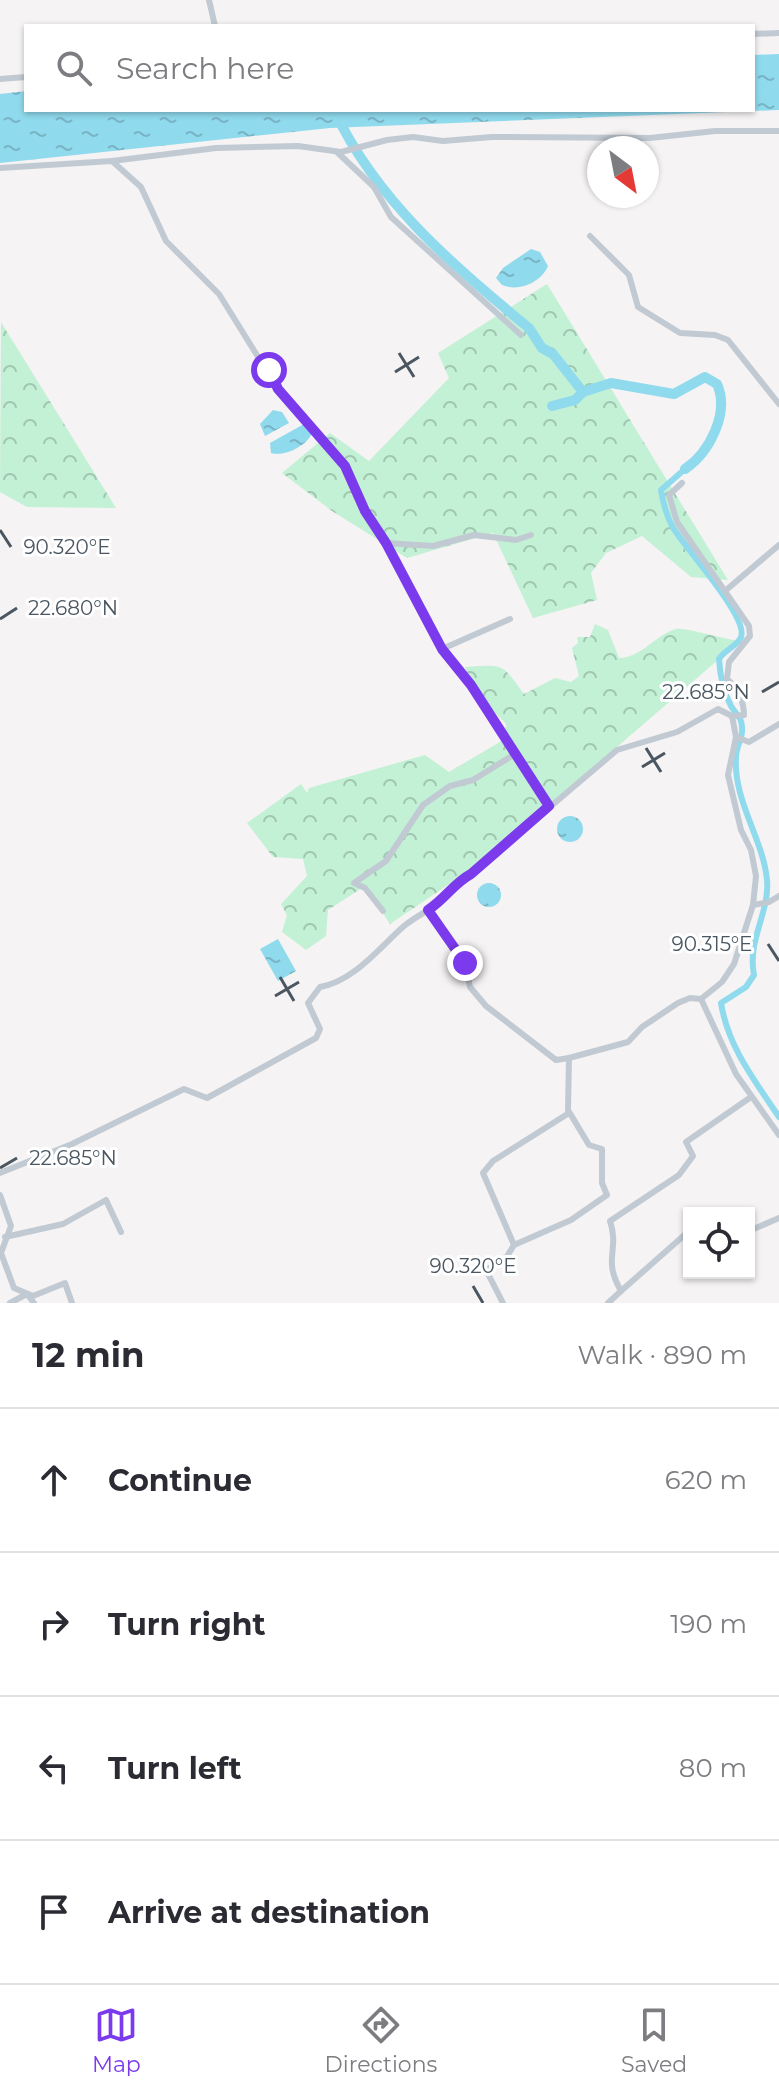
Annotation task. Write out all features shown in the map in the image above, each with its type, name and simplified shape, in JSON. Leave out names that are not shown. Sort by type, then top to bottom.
[{"type":"street","points":[[209,0],[215,24]]},
{"type":"street","points":[[755,34],[779,33]]},
{"type":"street","points":[[0,79],[24,77]]},
{"type":"street","points":[[0,168],[112,161],[216,148],[298,146],[338,152],[413,137],[443,141],[492,137],[650,138],[715,131],[779,131]]},
{"type":"street","points":[[338,152],[374,187],[391,217],[521,335]]},
{"type":"street","points":[[112,161],[141,187],[166,241],[219,294],[278,389],[345,466],[365,511],[386,543],[442,649],[471,685],[549,806]]},
{"type":"street","points":[[590,236],[629,275],[638,307],[680,333],[715,335],[728,340],[755,379],[779,404]]},
{"type":"street","points":[[0,1173],[72,1144],[184,1089],[207,1098],[316,1038],[320,1029],[308,1003],[320,987],[333,985],[443,900],[460,878],[471,874],[617,750],[677,732],[718,709],[732,716],[744,715],[736,687],[727,679],[727,668],[750,636],[749,626],[673,513],[669,495],[682,483]]},
{"type":"street","points":[[386,543],[433,546],[474,535],[516,540],[531,535]]},
{"type":"street","points":[[725,591],[779,545]]},
{"type":"street","points":[[442,649],[510,619]]},
{"type":"street","points":[[428,910],[465,963],[470,987],[490,1011],[556,1060],[628,1042],[642,1027],[678,1003],[690,998],[701,999],[732,970],[754,905],[757,869],[741,830],[728,775],[736,737],[732,716]]},
{"type":"street","points":[[736,737],[749,742],[779,724]]},
{"type":"street","points":[[383,911],[365,888],[354,883],[386,861],[423,805],[450,786],[473,780],[515,754]]},
{"type":"street","points":[[754,905],[779,896]]},
{"type":"street","points":[[701,999],[721,1046],[751,1097],[779,1135]]},
{"type":"street","points":[[503,1303],[486,1270],[506,1258],[514,1245],[571,1220],[607,1195],[602,1183],[602,1149],[589,1145],[569,1113],[566,1098],[569,1058]]},
{"type":"street","points":[[621,1291],[610,1273],[609,1256],[616,1239],[610,1221],[679,1175],[693,1156],[686,1142],[751,1097]]},
{"type":"street","points":[[514,1245],[483,1173],[493,1161],[569,1113]]},
{"type":"street","points":[[0,1195],[11,1226],[1,1253],[14,1288],[27,1294],[45,1294],[65,1283],[72,1303]]},
{"type":"street","points":[[5,1237],[63,1224],[106,1200],[121,1232]]},
{"type":"street","points":[[755,1228],[779,1218]]},
{"type":"street","points":[[608,1303],[683,1236]]},
{"type":"street","points":[[10,1303],[27,1294]]},
{"type":"street","points":[[27,1294],[34,1303]]},
{"type":"green space","points":[[547,284],[728,580],[691,577],[642,536],[606,553],[591,573],[597,600],[533,618],[493,533],[407,558],[332,511],[282,473],[330,433],[369,461],[449,378],[438,353]]},
{"type":"green space","points":[[1,322],[116,508],[27,507],[0,492]]},
{"type":"green space","points":[[595,624],[608,630],[619,658],[634,654],[676,629],[740,641],[488,858],[390,924],[365,886],[328,910],[326,936],[306,950],[282,932],[287,915],[281,904],[307,876],[303,859],[273,857],[247,823],[301,784],[307,793],[309,788],[425,755],[449,772],[505,739],[506,724],[476,693],[465,667],[500,668],[511,676],[524,694],[555,678],[571,682],[579,676],[572,648],[578,643],[577,637],[590,637]]},
{"type":"water","points":[[779,54],[779,110],[755,111],[755,55]]},
{"type":"water","points":[[24,91],[24,112],[729,112],[330,128],[0,163],[0,94]]},
{"type":"water","points":[[531,249],[540,252],[548,266],[545,272],[522,287],[502,285],[496,278],[503,268]]},
{"type":"water","points":[[273,410],[282,412],[289,423],[265,436],[260,424]]},
{"type":"water","points":[[304,424],[312,433],[305,442],[288,452],[271,453],[270,443]]},
{"type":"water","points":[[570,816],[579,820],[583,829],[579,838],[570,842],[561,838],[557,829],[561,820]]},
{"type":"water","points":[[489,883],[497,887],[501,895],[497,903],[489,907],[481,903],[477,895],[481,887]]},
{"type":"water","points":[[278,939],[296,971],[278,981],[260,949]]},
{"type":"waterway","points":[[335,112],[351,143],[394,202],[445,256],[529,328],[542,348],[553,354],[583,392],[611,383],[674,394],[705,377],[717,384],[721,407],[715,431],[702,453],[685,469]]},
{"type":"waterway","points":[[552,406],[575,400],[583,392]]},
{"type":"waterway","points":[[685,469],[661,490],[672,526],[726,598],[741,627],[741,637],[721,656],[719,665],[726,695],[741,721],[736,773],[767,880],[754,950],[754,975],[746,987],[721,1003],[736,1049],[779,1117]]},
{"type":"route","points":[[269,370],[278,389],[304,415],[345,466],[365,511],[386,543],[442,649],[471,685],[549,806],[471,874],[460,878],[443,900],[428,910],[465,963]]}]
